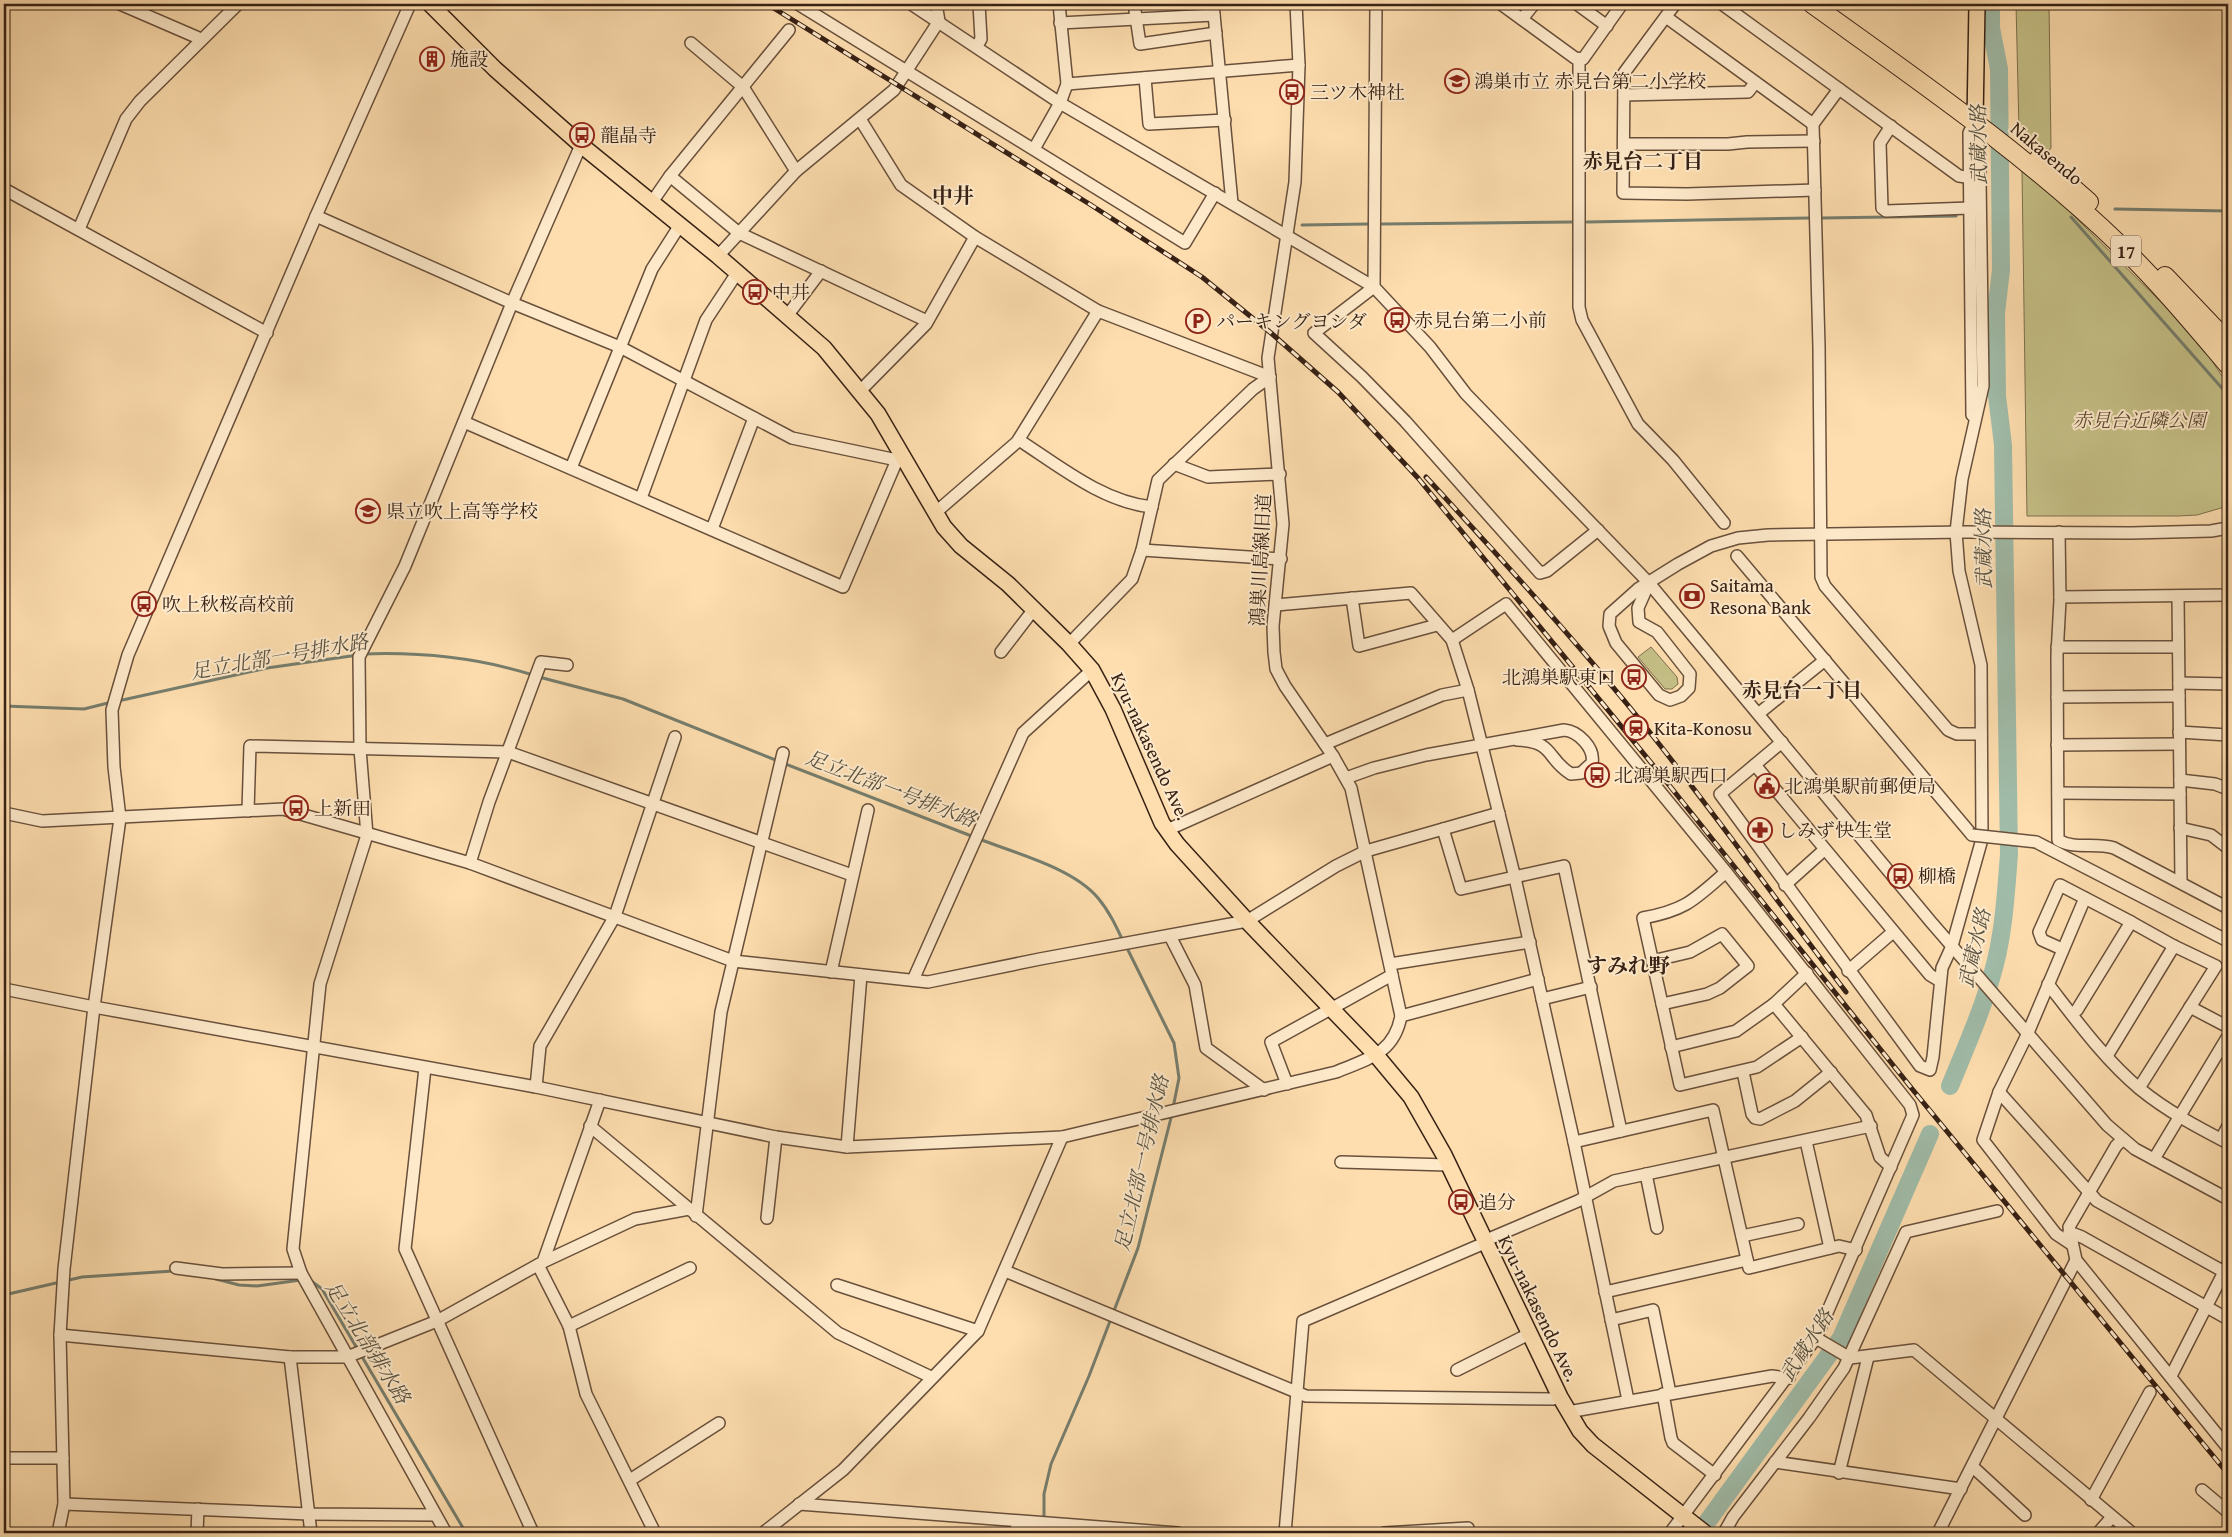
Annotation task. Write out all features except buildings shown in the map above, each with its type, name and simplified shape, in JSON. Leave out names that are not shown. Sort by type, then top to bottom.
[{"type":"highway","name":"Nakasendo","points":[[1812,4],[1981,119]]},
{"type":"highway","name":"Nakasendo","points":[[1832,4],[2011,142],[2072,186],[2128,239],[2228,342]]},
{"type":"highway","name":"Nakasendo","points":[[2011,142],[2122,247],[2228,365]]},
{"type":"main road","name":"Kyu-nakasendo Ave.","points":[[430,4],[496,69],[581,145],[718,256],[824,348],[861,390],[878,414],[900,458],[935,513],[961,546],[1008,584],[1069,644],[1092,670],[1114,709],[1167,830],[1177,844],[1247,921],[1376,1055],[1411,1097],[1448,1165],[1560,1397],[1586,1439],[1704,1533]]},
{"type":"main road","points":[[1977,4],[1981,119]]},
{"type":"street","points":[[120,4],[201,39]]},
{"type":"street","points":[[79,229],[126,120],[140,101],[238,4]]},
{"type":"street","points":[[58,1533],[64,1504],[60,1335],[64,1270],[94,1007],[120,818],[114,767],[112,710],[117,687],[128,655],[316,216],[410,4]]},
{"type":"street","points":[[798,4],[1185,243],[1215,193]]},
{"type":"street","points":[[911,4],[977,46],[1060,103],[1374,287],[1430,347],[1466,394],[1650,583],[2027,1035],[2094,1110],[2123,1139],[2228,1199]]},
{"type":"street","points":[[718,256],[796,171],[894,90],[939,21],[936,4]]},
{"type":"street","points":[[977,46],[981,39],[978,4]]},
{"type":"street","points":[[1034,149],[1060,103],[1067,84],[1059,4]]},
{"type":"street","points":[[1134,4],[1140,44],[1216,33]]},
{"type":"street","name":"鴻巣川島線旧道","points":[[1296,4],[1299,65],[1295,182],[1268,358],[1280,474],[1283,524],[1273,626],[1276,668],[1285,686],[1333,756],[1346,778],[1354,800],[1401,1016]]},
{"type":"street","points":[[1374,287],[1376,4]]},
{"type":"street","points":[[1501,4],[1575,58],[1583,59],[1622,4]]},
{"type":"street","points":[[1522,19],[1534,4]]},
{"type":"street","points":[[1576,4],[1607,26]]},
{"type":"street","points":[[1675,4],[1624,72],[1623,193],[1687,194],[1815,190]]},
{"type":"street","points":[[1722,4],[1959,176],[1975,179]]},
{"type":"street","points":[[1060,23],[1135,19],[1214,9],[1232,203]]},
{"type":"street","points":[[1666,16],[1813,124]]},
{"type":"street","points":[[652,202],[670,176],[789,30]]},
{"type":"street","points":[[691,43],[743,86],[796,171]]},
{"type":"street","points":[[1579,58],[1577,214],[1579,307],[1582,320],[1638,424],[1673,460],[1724,524]]},
{"type":"street","points":[[1067,84],[1299,65]]},
{"type":"street","points":[[1145,78],[1149,124],[1225,120]]},
{"type":"street","points":[[1624,95],[1748,92],[1756,83]]},
{"type":"street","points":[[1839,89],[1813,124],[1822,534],[1821,577],[1826,586],[1948,730],[1957,734],[1981,734]]},
{"type":"street","points":[[860,119],[901,185],[975,237],[1098,311],[1270,377]]},
{"type":"street","points":[[1972,426],[1970,208],[1981,119]]},
{"type":"street","points":[[1891,126],[1880,142],[1882,208],[1886,210],[1970,208]]},
{"type":"street","points":[[1624,144],[1728,144],[1814,141]]},
{"type":"street","points":[[446,1533],[301,1273],[293,1249],[322,976],[367,835],[360,749],[359,657],[405,566],[512,303],[581,145]]},
{"type":"street","points":[[670,176],[739,233],[927,321]]},
{"type":"street","points":[[1782,742],[1720,794],[1848,971],[1924,1070],[1930,1070],[1932,1066],[1942,968],[1954,948],[1982,839],[1981,665],[1959,571],[1961,532],[1958,501],[1972,426],[1983,386],[1975,179]]},
{"type":"street","points":[[4,188],[267,333]]},
{"type":"street","points":[[316,216],[512,303],[620,347],[792,438],[900,458],[843,587],[464,422]]},
{"type":"street","points":[[571,468],[652,269],[680,225]]},
{"type":"street","points":[[861,390],[899,354],[927,321],[975,237]]},
{"type":"street","points":[[787,316],[821,271]]},
{"type":"street","points":[[641,498],[706,320],[737,273]]},
{"type":"street","points":[[1374,287],[1314,333],[1362,377],[1405,421],[1540,573],[1547,571],[1598,530]]},
{"type":"street","points":[[935,513],[1018,440],[1098,311]]},
{"type":"street","points":[[1069,644],[1132,579],[1142,550],[1158,480],[1246,395],[1270,377]]},
{"type":"street","points":[[712,529],[754,418]]},
{"type":"street","points":[[1018,440],[1075,476],[1130,505],[1152,507]]},
{"type":"street","points":[[1174,464],[1208,477],[1280,474]]},
{"type":"street","points":[[1650,583],[1638,608],[1639,622],[1657,632],[1690,674],[1689,688],[1676,699],[1670,700],[1659,695],[1616,642],[1609,626],[1610,614],[1613,609],[1638,588],[1650,583],[1696,553],[1723,542],[1755,536],[1822,534],[2033,531],[2131,533],[2211,531],[2228,528]]},
{"type":"street","points":[[2058,532],[2060,597],[2057,647],[2058,840],[2067,845],[2103,844],[2114,848],[2228,908]]},
{"type":"street","points":[[1142,550],[1281,559]]},
{"type":"street","points":[[1737,556],[1972,835],[2036,842],[2228,941]]},
{"type":"street","points":[[1276,605],[1411,593],[1452,640],[1468,690],[1530,942],[1628,1400]]},
{"type":"street","points":[[2060,597],[2228,594]]},
{"type":"street","points":[[2178,596],[2181,882]]},
{"type":"street","points":[[1352,598],[1359,646],[1437,625]]},
{"type":"street","points":[[1452,640],[1506,604],[1807,973],[1910,1105],[1913,1115],[1820,1341],[1789,1378],[1715,1475],[1685,1519],[1670,1533]]},
{"type":"street","points":[[1001,652],[1034,609]]},
{"type":"street","points":[[2057,647],[2178,648]]},
{"type":"street","points":[[1763,710],[1826,660]]},
{"type":"street","points":[[470,863],[489,802],[541,662],[567,665]]},
{"type":"street","points":[[913,980],[1023,733],[1092,670]]},
{"type":"street","points":[[2179,682],[2228,684]]},
{"type":"street","points":[[1325,744],[1442,695],[1468,690]]},
{"type":"street","points":[[2057,697],[2179,696]]},
{"type":"street","points":[[1346,778],[1400,761],[1568,730],[1578,736],[1591,751],[1592,763],[1581,773],[1571,774],[1544,745],[1536,741],[1517,740]]},
{"type":"street","points":[[2058,745],[2228,736]]},
{"type":"street","points":[[536,1087],[540,1046],[615,916],[675,737]]},
{"type":"street","points":[[248,811],[250,746],[508,752],[852,876]]},
{"type":"street","points":[[692,1212],[707,1123],[721,1012],[782,755]]},
{"type":"street","points":[[1167,830],[1333,756]]},
{"type":"street","points":[[1755,765],[1893,932],[1930,975],[1940,980]]},
{"type":"street","points":[[2180,780],[2215,784],[2228,789]]},
{"type":"street","points":[[2058,793],[2180,794]]},
{"type":"street","points":[[4,813],[42,821],[283,809],[367,835],[470,863],[733,961],[928,982],[1247,921],[1336,866],[1366,851],[1499,813]]},
{"type":"street","points":[[832,972],[868,810]]},
{"type":"street","points":[[2180,828],[2211,835],[2228,848]]},
{"type":"street","points":[[1443,829],[1461,889],[1564,866],[1621,1131]]},
{"type":"street","points":[[1785,884],[1824,850]]},
{"type":"street","points":[[1726,872],[1688,904],[1669,913],[1643,918],[1652,961],[1658,978],[1680,1085],[1743,1072],[1773,1058],[1802,1037]]},
{"type":"street","points":[[2062,949],[2042,940],[2039,932],[2060,885],[2174,946],[2216,966],[2139,1088]]},
{"type":"street","points":[[2071,1244],[2056,1234],[1983,1140],[1999,1092],[2027,1035],[2085,898]]},
{"type":"street","points":[[2072,1014],[2077,1010],[2131,922]]},
{"type":"street","points":[[1848,971],[1893,932]]},
{"type":"street","points":[[1652,961],[1690,952],[1722,934],[1748,966],[1714,991],[1662,1004]]},
{"type":"street","points":[[1170,936],[1195,986],[1206,1048],[1264,1090]]},
{"type":"street","points":[[1287,1084],[1271,1042],[1330,1008],[1391,969],[1530,942]]},
{"type":"street","points":[[2107,1056],[2174,946]]},
{"type":"street","points":[[1671,1046],[1731,1033],[1774,1004],[1807,973]]},
{"type":"street","points":[[847,1147],[861,975]]},
{"type":"street","points":[[4,989],[424,1068],[536,1087],[776,1138],[847,1147],[1062,1137],[1264,1090],[1336,1072],[1376,1055],[1386,1048],[1394,1037],[1401,1016],[1538,979]]},
{"type":"street","points":[[2048,984],[2107,1056],[2139,1088],[2178,1117],[2224,1141],[2228,1126]]},
{"type":"street","points":[[1542,999],[1591,987]]},
{"type":"street","points":[[1774,1004],[1866,1115],[1880,1157],[1891,1167]]},
{"type":"street","points":[[2190,1007],[2228,1027]]},
{"type":"street","points":[[2154,1158],[2228,1036]]},
{"type":"street","points":[[424,1068],[405,1249],[533,1533]]},
{"type":"street","points":[[1743,1072],[1752,1114],[1755,1118],[1760,1118],[1795,1101],[1831,1072]]},
{"type":"street","points":[[1999,1092],[2088,1193],[2104,1205],[2227,1270],[2206,1306],[2171,1376]]},
{"type":"street","points":[[600,1100],[541,1264],[569,1326],[586,1394],[655,1533]]},
{"type":"street","points":[[1574,1142],[1713,1110],[1749,1268],[1839,1246],[1856,1250]]},
{"type":"street","points":[[590,1126],[692,1212],[755,1261],[838,1333],[931,1378]]},
{"type":"street","points":[[1285,1533],[1302,1321],[1486,1242],[1614,1181],[1871,1126]]},
{"type":"street","points":[[763,1533],[843,1470],[978,1331],[1062,1137]]},
{"type":"street","points":[[767,1218],[776,1138]]},
{"type":"street","points":[[2123,1139],[2116,1146],[2069,1226],[2071,1244],[2076,1260],[2228,1448]]},
{"type":"street","points":[[1806,1141],[1830,1248]]},
{"type":"street","points":[[1341,1162],[1448,1165]]},
{"type":"street","points":[[1646,1174],[1657,1228]]},
{"type":"street","points":[[1724,1533],[1733,1517],[1835,1383],[1906,1232],[1998,1210]]},
{"type":"street","points":[[60,1335],[290,1357],[347,1357],[437,1321],[541,1264],[635,1219],[692,1212]]},
{"type":"street","points":[[1742,1236],[1798,1224]]},
{"type":"street","points":[[2069,1232],[2228,1319]]},
{"type":"street","points":[[1605,1292],[1747,1260]]},
{"type":"street","points":[[1939,1533],[1998,1419],[2076,1260]]},
{"type":"street","points":[[176,1268],[241,1275],[301,1273]]},
{"type":"street","points":[[569,1326],[690,1268]]},
{"type":"street","points":[[1004,1271],[1297,1394],[1306,1396],[1459,1398],[1560,1397]]},
{"type":"street","points":[[838,1285],[978,1331]]},
{"type":"street","points":[[1611,1320],[1653,1310],[1667,1393],[1673,1443],[1715,1475]]},
{"type":"street","points":[[1457,1370],[1529,1334]]},
{"type":"street","points":[[1820,1341],[1846,1357],[1868,1357],[1914,1350],[2132,1533]]},
{"type":"street","points":[[290,1357],[311,1533]]},
{"type":"street","points":[[1839,1473],[1868,1357]]},
{"type":"street","points":[[1568,1412],[1667,1393],[1772,1376],[1789,1378]]},
{"type":"street","points":[[2091,1500],[2150,1392]]},
{"type":"street","points":[[630,1480],[720,1423]]},
{"type":"street","points":[[4,1458],[63,1458]]},
{"type":"street","points":[[1775,1462],[1961,1490]]},
{"type":"street","points":[[1973,1467],[2025,1515]]},
{"type":"street","points":[[2202,1490],[2228,1512]]},
{"type":"street","points":[[64,1504],[309,1514],[435,1515]]},
{"type":"street","points":[[799,1504],[1030,1522],[1055,1527],[1178,1533]]},
{"type":"street","points":[[196,1533],[198,1509]]},
{"type":"street","points":[[2098,1533],[2112,1517]]},
{"type":"street","points":[[1012,1533],[1030,1522]]},
{"type":"street","points":[[1384,1533],[1468,1528]]},
{"type":"green space","points":[[2016,4],[2049,4],[2051,148],[2048,152],[2019,129]]},
{"type":"green space","name":"赤見台近隣公園","points":[[2022,171],[2058,200],[2179,320],[2204,349],[2228,385],[2228,506],[2197,515],[2178,516],[2027,516]]},
{"type":"green space","points":[[1651,647],[1677,677],[1678,684],[1672,689],[1665,689],[1638,657]]},
{"type":"waterway","name":"武蔵水路","points":[[1950,1086],[1979,1013],[1994,968],[2006,897],[2009,854],[2003,445],[1997,396],[1996,313],[2001,270],[1999,69],[1991,28],[1991,4]]},
{"type":"waterway","points":[[2115,209],[2228,211]]},
{"type":"waterway","points":[[1821,218],[1956,216]]},
{"type":"waterway","points":[[2071,217],[2228,395]]},
{"type":"waterway","points":[[1587,222],[1810,218]]},
{"type":"waterway","points":[[1382,224],[1572,222]]},
{"type":"waterway","points":[[1302,225],[1369,224]]},
{"type":"waterway","name":"足立北部一号排水路","points":[[364,654],[450,657],[492,664],[533,675]]},
{"type":"waterway","name":"足立北部一号排水路","points":[[118,701],[267,668],[358,655]]},
{"type":"waterway","name":"足立北部一号排水路","points":[[539,677],[623,699],[778,761]]},
{"type":"waterway","name":"足立北部一号排水路","points":[[4,706],[84,709],[112,702]]},
{"type":"waterway","name":"足立北部一号排水路","points":[[783,763],[974,837]]},
{"type":"waterway","name":"足立北部一号排水路","points":[[979,839],[1043,862],[1087,887],[1106,908],[1123,941]]},
{"type":"waterway","name":"足立北部一号排水路","points":[[1126,946],[1174,1043],[1179,1078],[1173,1108]]},
{"type":"waterway","name":"足立北部一号排水路","points":[[1044,1533],[1044,1494],[1051,1464],[1089,1376],[1138,1248],[1172,1114]]},
{"type":"waterway","name":"武蔵水路","points":[[1699,1533],[1841,1338],[1930,1134]]},
{"type":"waterway","name":"足立北部排水路","points":[[4,1295],[82,1277],[173,1271]]},
{"type":"waterway","name":"足立北部排水路","points":[[216,1279],[239,1285],[257,1286],[301,1280]]},
{"type":"waterway","name":"足立北部排水路","points":[[310,1280],[322,1289],[358,1350]]},
{"type":"waterway","name":"足立北部排水路","points":[[361,1355],[466,1533]]},
{"type":"railway","points":[[767,4],[1091,205],[1202,277],[1271,333],[1338,392],[1418,478],[1653,765],[1913,1090],[2228,1474]]},
{"type":"railway","points":[[1426,477],[1533,594],[1636,715],[1716,818],[1846,992]]},
{"type":"place","name":"施設","points":[[432,59]]},
{"type":"place","name":"鴻巣市立 赤見台第二小学校","points":[[1457,81]]},
{"type":"place","name":"三ツ木神社","points":[[1292,92]]},
{"type":"place","name":"龍晶寺","points":[[582,135]]},
{"type":"place","name":"中井","points":[[755,292]]},
{"type":"place","name":"赤見台第二小前","points":[[1397,320]]},
{"type":"place","name":"パーキングヨシダ","points":[[1198,321]]},
{"type":"place","name":"県立吹上高等学校","points":[[368,511]]},
{"type":"place","name":"Saitama Resona Bank","points":[[1692,596]]},
{"type":"place","name":"吹上秋桜高校前","points":[[144,604]]},
{"type":"place","name":"北鴻巣駅東口","points":[[1634,677]]},
{"type":"place","name":"Kita-Konosu","points":[[1636,728]]},
{"type":"place","name":"北鴻巣駅西口","points":[[1597,775]]},
{"type":"place","name":"北鴻巣駅前郵便局","points":[[1767,786]]},
{"type":"place","name":"上新田","points":[[296,808]]},
{"type":"place","name":"しみず快生堂","points":[[1760,830]]},
{"type":"place","name":"柳橋","points":[[1900,876]]},
{"type":"place","name":"追分","points":[[1461,1202]]},
{"type":"district","name":"赤見台二丁目","points":[[1643,160]]},
{"type":"district","name":"中井","points":[[953,195]]},
{"type":"district","name":"赤見台一丁目","points":[[1802,689]]},
{"type":"district","name":"すみれ野","points":[[1628,965]]}]
